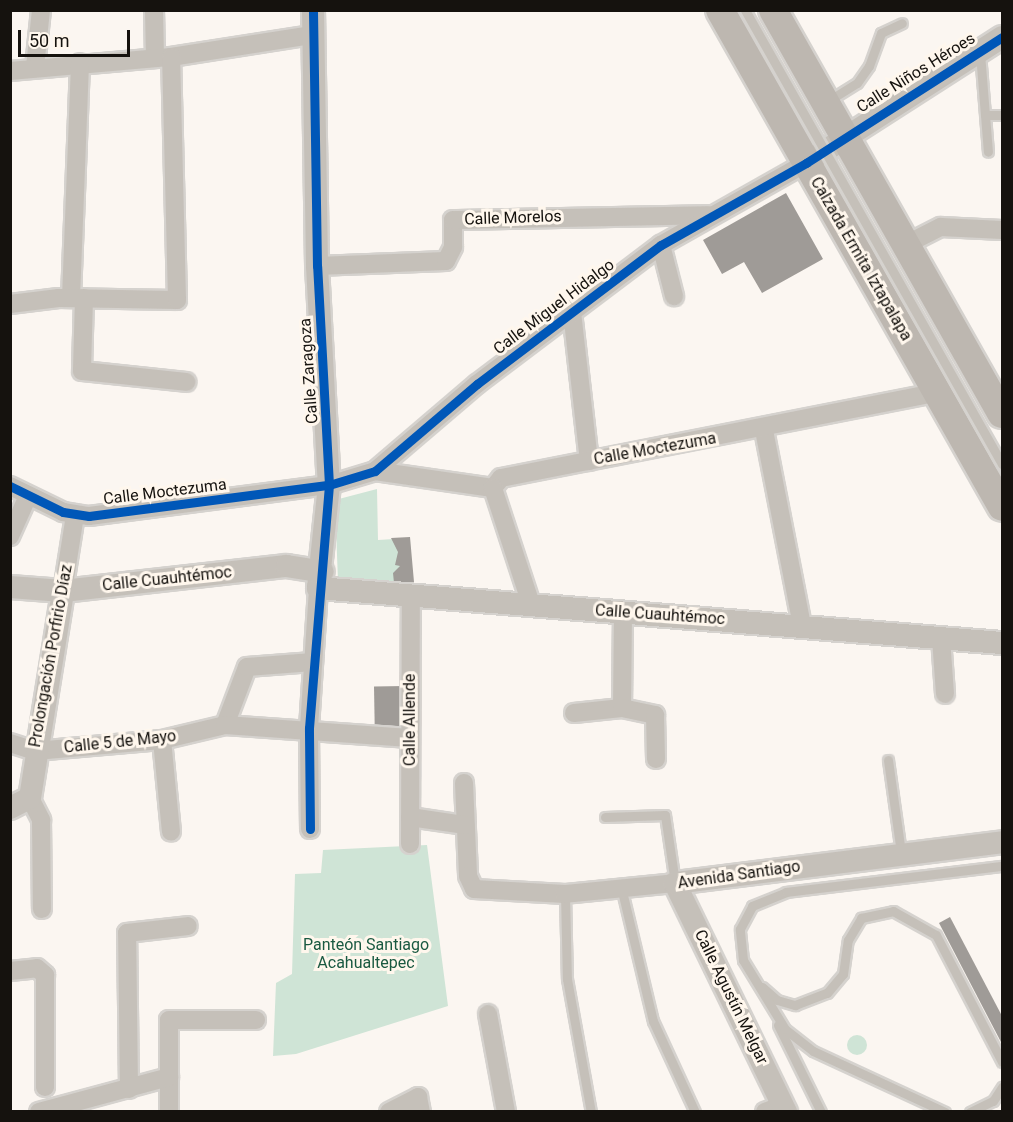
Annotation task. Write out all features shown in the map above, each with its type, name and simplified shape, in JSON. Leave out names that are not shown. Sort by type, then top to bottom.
[{"type":"main road","name":"Calzada Ermita Iztapalapa","points":[[720,10],[1002,507]]},
{"type":"main road","points":[[773,10],[1002,414]]},
{"type":"street","points":[[35,67],[41,10]]},
{"type":"street","points":[[10,304],[78,298],[177,300],[163,57],[154,10]]},
{"type":"street","name":"Calle Zaragoza","points":[[310,829],[309,728],[329,485],[317,266],[313,10]]},
{"type":"street","points":[[10,71],[163,57],[312,35]]},
{"type":"street","name":"Calle Niños Héroes","points":[[806,163],[844,135],[1002,37]]},
{"type":"street","points":[[80,63],[78,298],[82,371],[186,382]]},
{"type":"street","name":"Calle Miguel Hidalgo","points":[[329,485],[375,471],[477,384],[660,245],[708,215],[806,163]]},
{"type":"street","name":"Calle Morelos","points":[[317,266],[446,261],[453,247],[453,220],[708,215]]},
{"type":"street","points":[[907,244],[941,227],[1002,230]]},
{"type":"street","points":[[660,245],[674,296]]},
{"type":"street","points":[[572,312],[589,461]]},
{"type":"street","name":"Calle Moctezuma","points":[[493,488],[501,478],[764,430],[938,392]]},
{"type":"street","points":[[764,430],[802,626]]},
{"type":"street","points":[[375,471],[493,488],[531,604]]},
{"type":"street","name":"Calle Moctezuma","points":[[10,486],[75,515],[108,515],[329,485]]},
{"type":"street","points":[[10,536],[28,496]]},
{"type":"street","name":"Prolongación Porfirio Díaz","points":[[20,803],[35,751],[75,515]]},
{"type":"street","name":"Calle Cuauhtémoc","points":[[10,587],[63,591],[287,566],[321,580],[411,596],[1002,642]]},
{"type":"street","name":"Calle Allende","points":[[410,844],[411,596]]},
{"type":"street","points":[[622,708],[623,613]]},
{"type":"street","points":[[941,638],[945,694]]},
{"type":"street","points":[[225,725],[247,667],[313,662]]},
{"type":"street","points":[[574,713],[622,708],[655,715],[656,759]]},
{"type":"street","name":"Calle 5 de Mayo","points":[[10,743],[35,751],[162,740],[225,725],[309,728],[410,738]]},
{"type":"street","points":[[162,740],[171,832]]},
{"type":"street","points":[[410,817],[465,825],[464,783]]},
{"type":"street","points":[[20,803],[41,820],[42,909]]},
{"type":"street","name":"Avenida Santiago","points":[[465,825],[468,876],[474,889],[565,894],[622,891],[901,853],[1002,842]]},
{"type":"street","name":"Calle Agustín Melgar","points":[[675,883],[778,1109]]},
{"type":"street","points":[[129,1089],[127,933],[188,926]]},
{"type":"street","points":[[10,971],[37,968],[45,975],[45,1087]]},
{"type":"street","points":[[488,1014],[506,1112]]},
{"type":"street","points":[[169,1112],[169,1020],[256,1020]]},
{"type":"street","points":[[39,1112],[79,1107],[169,1077]]},
{"type":"street","points":[[389,1112],[419,1104]]},
{"type":"lane","points":[[745,10],[1002,464]]},
{"type":"lane","points":[[826,102],[857,83],[869,66],[880,33],[902,23]]},
{"type":"lane","points":[[980,51],[988,152]]},
{"type":"lane","points":[[985,115],[1002,114]]},
{"type":"lane","points":[[888,760],[901,853]]},
{"type":"lane","points":[[605,817],[665,815],[675,883]]},
{"type":"lane","points":[[821,1112],[738,944],[752,906],[786,892],[1002,866]]},
{"type":"lane","points":[[622,891],[653,1021],[695,1112]]},
{"type":"lane","points":[[565,894],[567,979],[591,1112]]},
{"type":"lane","points":[[751,973],[777,1000],[807,1002],[836,985],[848,940],[861,918],[893,911],[936,935],[1002,1062]]},
{"type":"lane","points":[[773,1015],[813,1051],[945,1112]]},
{"type":"lane","points":[[993,1101],[1002,1087]]},
{"type":"lane","points":[[970,1112],[1002,1095]]},
{"type":"lane","points":[[920,1101],[926,1112]]},
{"type":"green space","points":[[377,489],[378,540],[410,538],[411,590],[338,582],[335,500]]},
{"type":"green space","name":"Panteón Santiago Acahualtepec","points":[[427,845],[448,1006],[296,1054],[273,1056],[276,983],[292,974],[295,874],[321,873],[323,850]]},
{"type":"green space","points":[[857,1035],[864,1038],[867,1045],[864,1052],[857,1055],[850,1052],[847,1045],[850,1038]]},
{"type":"building","points":[[786,193],[823,259],[762,293],[744,262],[722,274],[703,240]]},
{"type":"building","points":[[410,537],[414,582],[394,583],[393,573],[400,566],[395,565],[398,552],[391,538]]},
{"type":"building","points":[[405,686],[406,731],[375,732],[374,687]]},
{"type":"building","points":[[950,917],[1002,1016],[1002,1044],[939,923]]},
{"type":"cycle path","points":[[310,829],[309,728],[329,485],[317,266],[313,10]]},
{"type":"cycle path","points":[[10,486],[63,512],[89,516],[329,485],[375,471],[477,384],[661,245],[806,163],[1002,37]]}]
